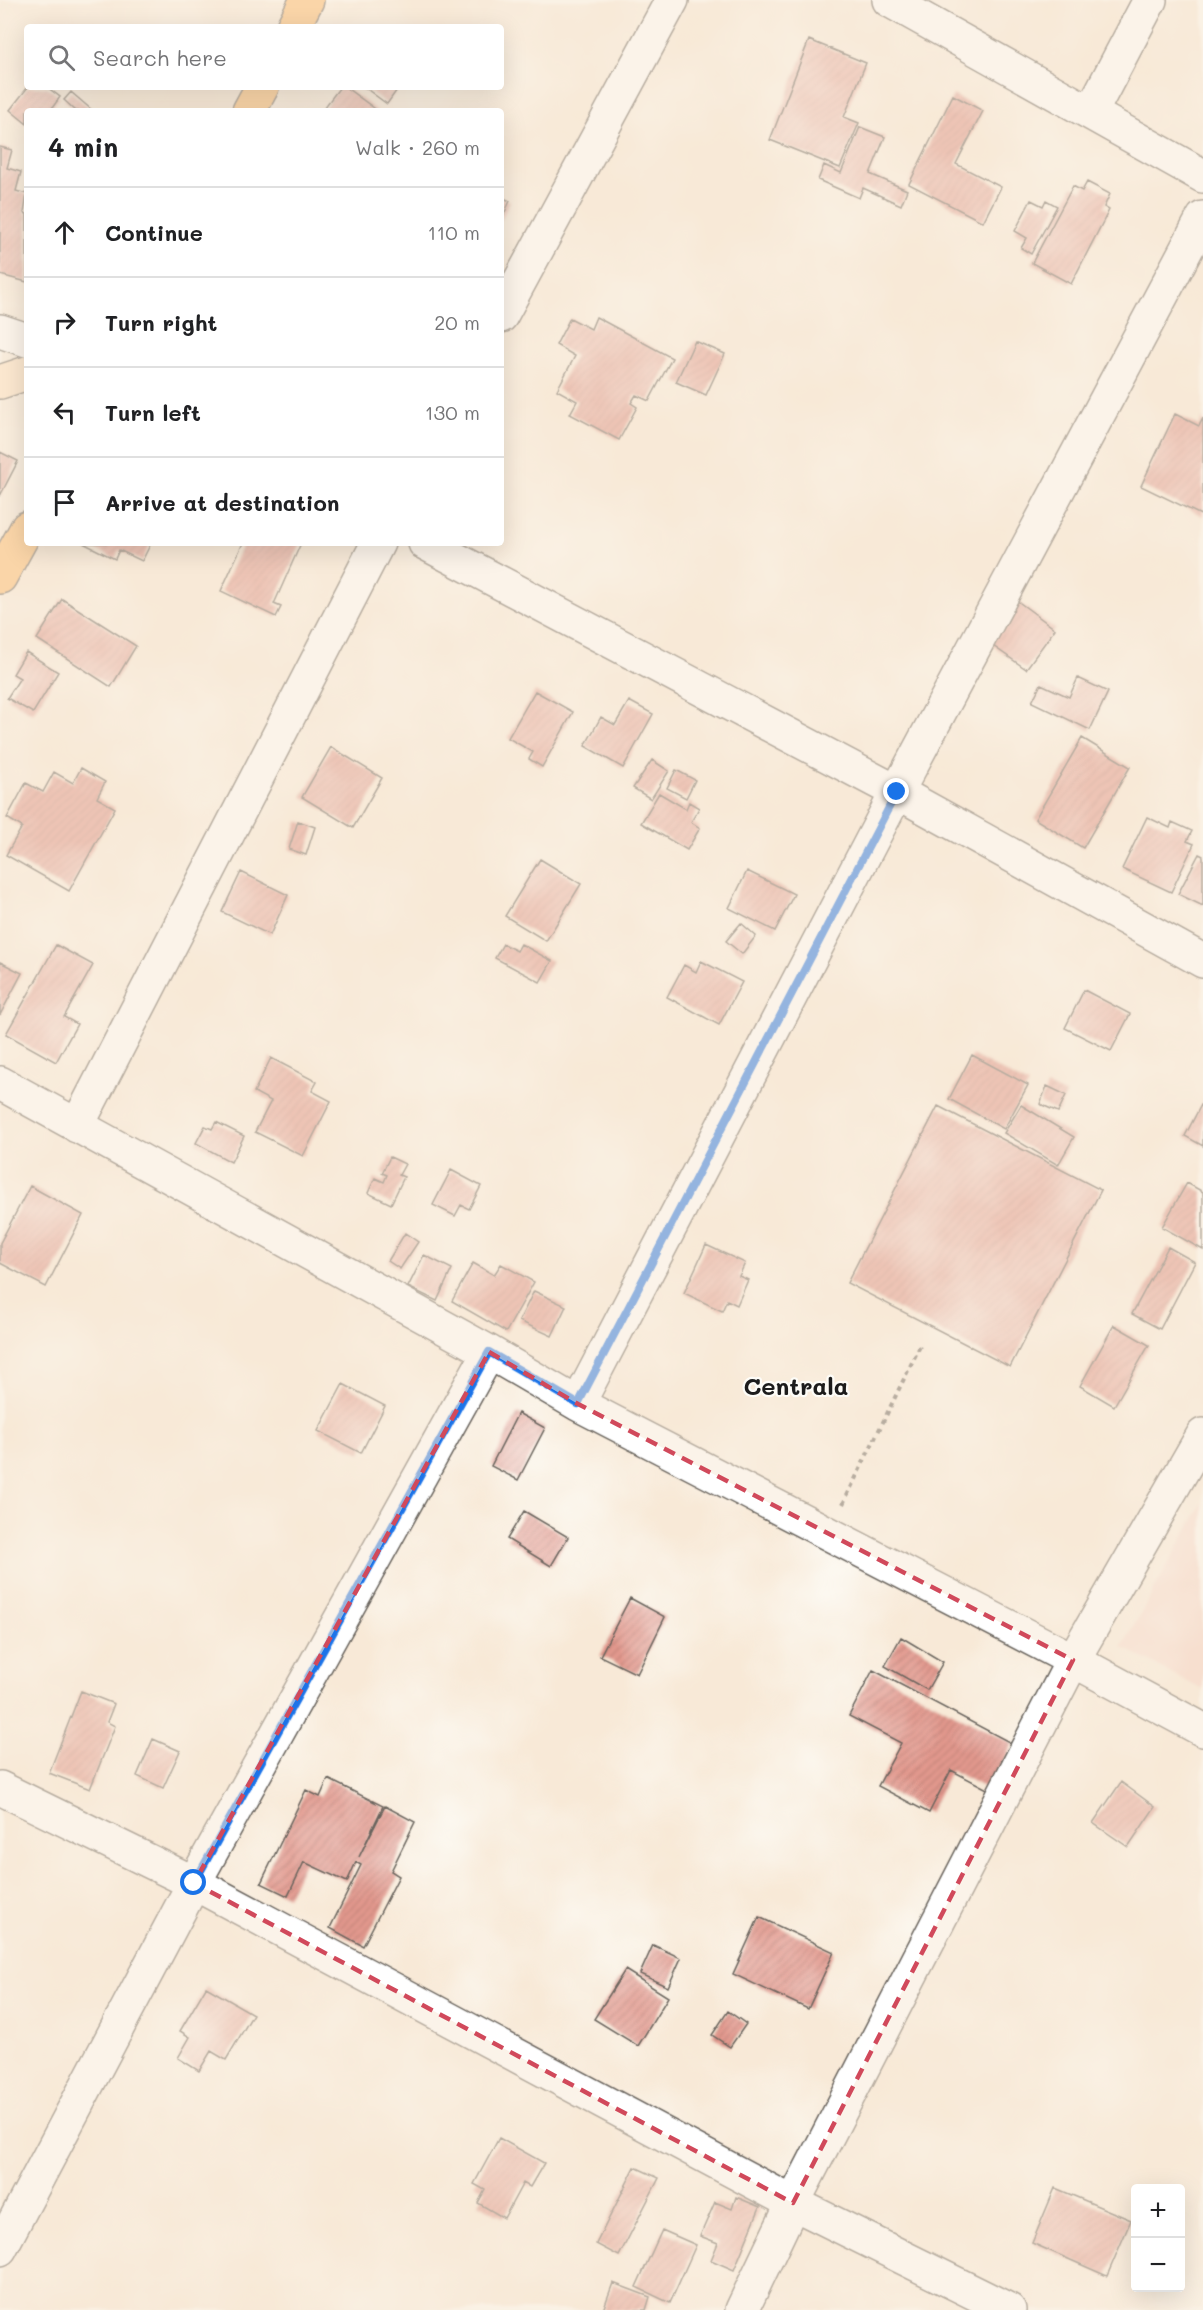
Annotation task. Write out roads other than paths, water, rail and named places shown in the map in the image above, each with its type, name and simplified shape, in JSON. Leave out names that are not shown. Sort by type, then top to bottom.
[{"type":"main road","points":[[295,24],[308,0]]},
{"type":"main road","points":[[251,108],[260,90]]},
{"type":"main road","points":[[0,577],[24,533]]},
{"type":"street","points":[[504,310],[672,0]]},
{"type":"street","points":[[889,0],[1203,176]]},
{"type":"street","points":[[1091,112],[1150,0]]},
{"type":"street","points":[[578,1404],[897,792],[1203,218]]},
{"type":"street","points":[[0,331],[24,339]]},
{"type":"street","points":[[0,382],[24,374]]},
{"type":"street","points":[[77,1126],[376,546]]},
{"type":"street","points":[[431,546],[897,792],[1203,961]]},
{"type":"street","points":[[0,1083],[489,1352],[578,1404],[1073,1660],[1203,1730]]},
{"type":"street","points":[[0,2248],[194,1883],[489,1352]]},
{"type":"street","points":[[742,2310],[793,2203],[1073,1660],[1203,1435]]},
{"type":"street","points":[[0,1788],[194,1883],[793,2203],[1009,2310]]},
{"type":"district","name":"Centrala","points":[[796,1385]]}]
